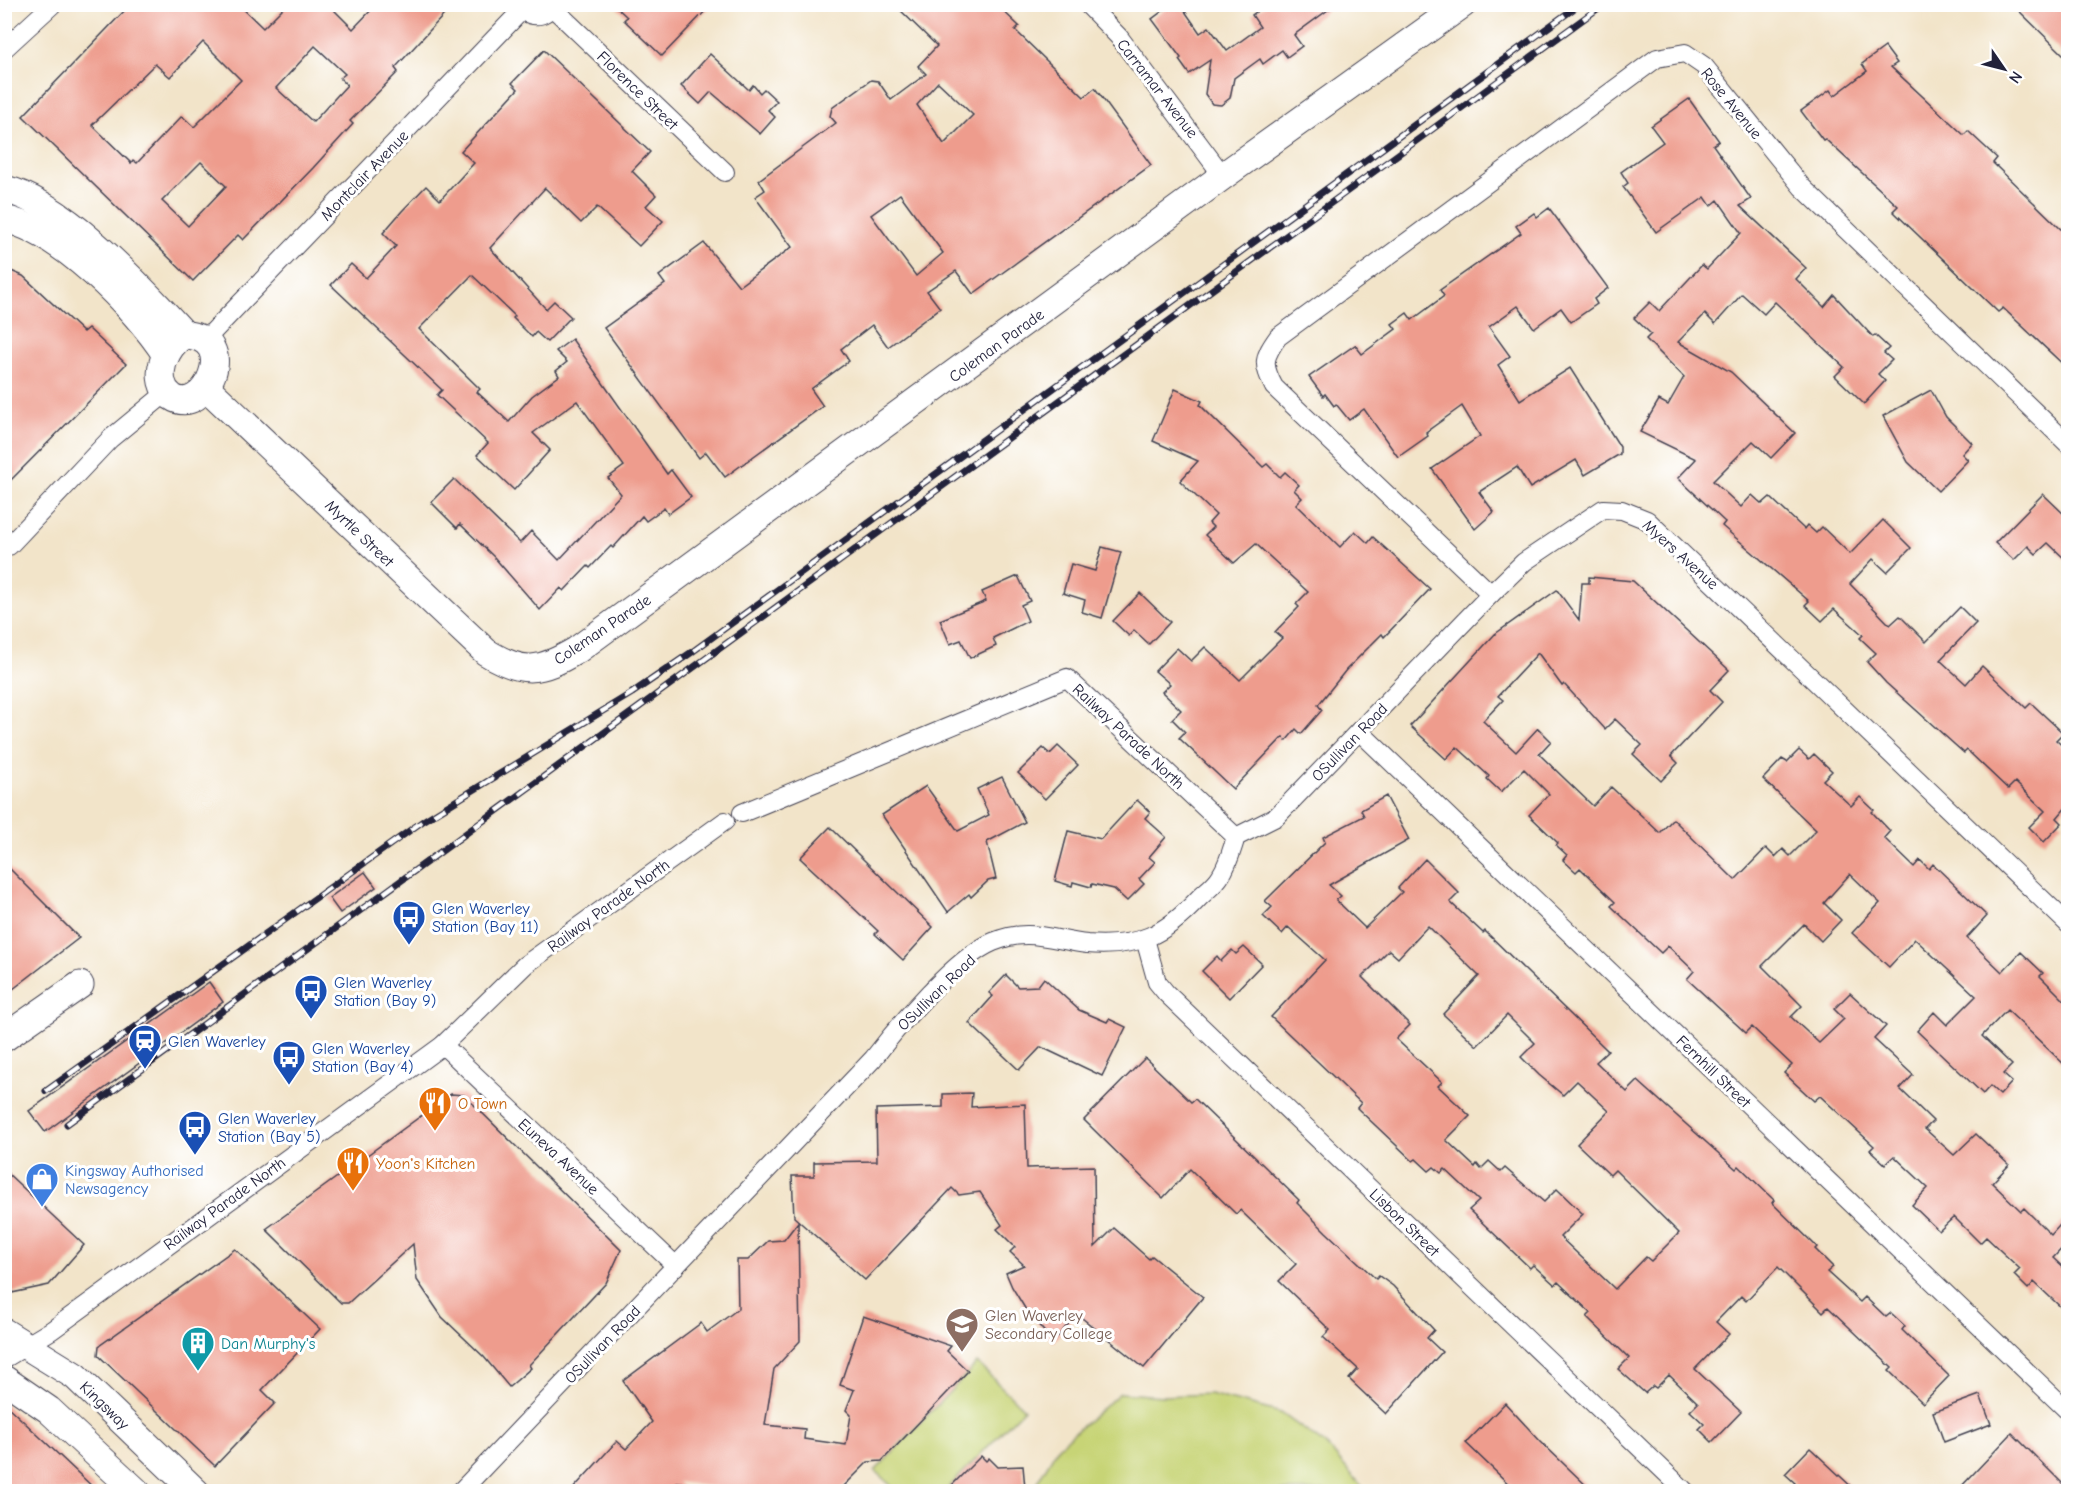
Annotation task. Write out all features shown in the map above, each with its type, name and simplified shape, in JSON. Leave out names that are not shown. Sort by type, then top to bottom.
[{"type":"street","points":[[4,60],[10,46],[53,4]]},
{"type":"street","name":"Carramar Avenue","points":[[1087,4],[1119,37],[1223,176]]},
{"type":"street","name":"Coleman Parade","points":[[521,669],[538,668],[555,663],[577,650],[1223,176],[1463,4]]},
{"type":"street","points":[[520,7],[535,16],[542,15],[553,6]]},
{"type":"street","name":"Florence Street","points":[[553,6],[725,172]]},
{"type":"street","name":"Montclair Avenue","points":[[195,338],[520,7]]},
{"type":"street","name":"Rose Avenue","points":[[1491,594],[1274,387],[1265,370],[1267,353],[1278,337],[1658,58],[1685,53],[1704,66],[1775,158],[1802,187],[2068,444]]},
{"type":"street","points":[[4,189],[26,196],[66,219],[195,338],[211,349],[214,360],[212,375],[207,387],[195,397],[183,400],[174,398],[167,392],[162,372],[166,355],[174,342],[195,338]]},
{"type":"street","points":[[4,219],[32,227],[67,249],[141,321],[166,355]]},
{"type":"street","name":"Myrtle Street","points":[[207,387],[486,652],[503,663],[521,669]]},
{"type":"street","points":[[9,546],[110,439],[167,392]]},
{"type":"street","name":"Myers Avenue","points":[[1491,594],[1524,562],[1603,509],[1622,510],[1647,520],[2068,924]]},
{"type":"street","name":"OSullivan Road","points":[[460,1491],[873,1059],[926,997],[974,954],[992,942],[1012,936],[1041,934],[1085,944],[1116,945],[1145,939],[1177,922],[1221,875],[1236,837],[1276,817],[1491,594]]},
{"type":"street","name":"Railway Parade North","points":[[742,813],[1067,678],[1236,837]]},
{"type":"street","name":"Fernhill Street","points":[[1359,731],[2068,1411]]},
{"type":"street","name":"Railway Parade North","points":[[4,1359],[28,1345],[442,1046],[525,965],[725,822]]},
{"type":"street","name":"Lisbon Street","points":[[1145,939],[1157,982],[1166,993],[1686,1491]]},
{"type":"street","points":[[4,1038],[80,985]]},
{"type":"street","name":"Euneva Avenue","points":[[442,1046],[676,1266]]},
{"type":"street","name":"Kingsway","points":[[4,1332],[28,1345],[82,1382],[196,1491]]},
{"type":"street","points":[[4,1379],[55,1415],[137,1491]]},
{"type":"green space","points":[[977,1363],[1024,1409],[945,1491],[897,1491],[875,1471]]},
{"type":"green space","points":[[1120,1393],[1163,1396],[1210,1394],[1281,1413],[1328,1447],[1366,1491],[1032,1491],[1058,1447]]},
{"type":"building","points":[[131,4],[238,4],[263,28],[287,4],[328,4],[353,29],[377,4],[454,4],[395,68],[398,72],[350,121],[353,124],[313,168],[243,240],[238,235],[193,281],[23,116]],"holes":[[[203,42],[241,80],[194,127],[182,116],[137,163],[133,160],[131,163],[92,125],[155,64],[170,77]],[[315,46],[345,74],[340,78],[347,85],[313,122],[276,88]],[[201,162],[226,186],[188,226],[162,201]]]},
{"type":"building","points":[[613,4],[712,4],[662,56],[624,20],[627,17]]},
{"type":"building","points":[[894,4],[996,4],[1019,26],[1015,30],[1084,97],[1095,88],[1151,165],[973,294],[956,271],[927,291],[940,308],[888,347],[872,325],[841,349],[849,361],[811,389],[823,406],[725,477],[706,452],[699,458],[604,328],[665,284],[659,276],[704,243],[739,286],[792,247],[755,197],[765,190],[759,180],[836,123],[830,116],[832,108],[871,80],[878,81],[891,100],[926,74],[918,66],[937,46]],"holes":[[[938,82],[973,115],[944,144],[917,105]],[[900,194],[943,253],[916,276],[871,215]]]},
{"type":"building","points":[[1172,4],[1180,4],[1200,33],[1209,27],[1227,51],[1260,27],[1252,15],[1267,4],[1336,4],[1294,35],[1302,46],[1287,57],[1282,50],[1263,64],[1260,59],[1234,78],[1230,98],[1221,105],[1212,104],[1205,94],[1210,60],[1189,74],[1179,60],[1181,58],[1152,19]]},
{"type":"building","points":[[2012,4],[2068,4],[2068,59]]},
{"type":"building","points":[[1885,47],[1897,63],[1891,67],[1964,135],[1968,131],[1997,158],[1993,163],[2068,236],[2068,369],[2003,308],[1998,312],[1893,211],[1898,206],[1825,139],[1823,140],[1801,111],[1830,90],[1834,96],[1867,71],[1862,64]]},
{"type":"building","points":[[544,50],[650,152],[632,171],[656,195],[646,206],[663,221],[639,246],[597,207],[581,223],[545,188],[490,248],[546,309],[554,301],[571,317],[547,342],[536,332],[532,337],[513,318],[515,316],[472,275],[419,329],[480,389],[477,392],[509,422],[532,396],[559,376],[556,371],[567,362],[556,351],[572,339],[667,474],[671,470],[691,497],[668,514],[664,508],[646,521],[642,516],[613,548],[611,546],[590,568],[588,566],[564,591],[561,588],[540,610],[494,557],[460,524],[457,528],[431,502],[454,479],[520,543],[531,531],[559,560],[621,494],[608,478],[624,466],[577,401],[533,433],[550,450],[514,490],[477,455],[488,443],[437,395],[442,390],[331,285],[351,264],[366,278],[396,246],[383,233],[402,211],[426,186],[440,200],[474,163],[461,151],[518,89],[512,83]]},
{"type":"building","points":[[710,54],[749,90],[753,85],[760,93],[764,89],[777,101],[768,110],[775,117],[760,134],[711,92],[700,104],[681,86]]},
{"type":"building","points":[[1689,99],[1719,141],[1713,145],[1751,199],[1740,206],[1806,268],[1796,279],[1824,307],[1834,295],[1873,337],[1875,335],[1889,348],[1884,353],[1892,360],[1878,374],[1885,381],[1864,404],[1835,376],[1844,367],[1775,302],[1764,314],[1742,294],[1715,324],[1705,314],[1678,342],[1731,372],[1795,433],[1771,458],[1753,441],[1713,481],[1741,507],[1752,495],[1762,504],[1770,497],[1804,529],[1807,525],[1816,533],[1822,527],[1850,554],[1883,520],[1911,548],[1887,572],[1873,559],[1850,584],[1890,625],[1900,616],[1926,642],[1960,607],[1976,623],[1940,660],[1966,684],[1982,666],[2026,708],[2031,703],[2063,733],[2056,740],[2068,751],[2068,805],[2057,818],[2062,823],[2044,842],[2029,827],[2045,811],[2015,782],[2008,789],[1967,750],[1964,753],[1886,683],[1867,662],[1876,653],[1860,638],[1863,635],[1834,609],[1822,621],[1805,605],[1809,601],[1722,526],[1725,522],[1678,478],[1696,459],[1640,432],[1659,400],[1668,405],[1684,377],[1646,339],[1651,334],[1634,318],[1650,302],[1659,311],[1702,265],[1707,269],[1741,233],[1718,200],[1711,206],[1705,197],[1656,232],[1623,187],[1628,183],[1621,172],[1663,142],[1651,126]]},
{"type":"building","points":[[1549,208],[1608,288],[1594,299],[1597,304],[1571,322],[1561,308],[1534,328],[1518,306],[1489,327],[1510,356],[1498,365],[1520,400],[1570,368],[1620,447],[1620,454],[1585,475],[1576,460],[1530,488],[1517,467],[1479,492],[1494,512],[1475,529],[1432,469],[1480,436],[1462,406],[1426,432],[1428,436],[1398,457],[1364,409],[1349,420],[1336,404],[1334,406],[1325,394],[1323,396],[1309,377],[1355,345],[1362,354],[1396,329],[1392,324],[1407,313],[1412,320],[1444,296],[1440,290],[1521,233],[1516,226],[1534,213],[1537,217]]},
{"type":"building","points":[[4,268],[23,276],[83,332],[88,328],[126,364],[4,487]]},
{"type":"building","points":[[1175,389],[1202,401],[1200,405],[1263,467],[1267,464],[1280,477],[1285,472],[1299,485],[1294,490],[1302,498],[1296,504],[1340,547],[1355,531],[1368,543],[1373,537],[1430,589],[1384,637],[1382,634],[1346,670],[1318,705],[1322,710],[1301,734],[1296,729],[1286,741],[1283,737],[1233,789],[1179,738],[1185,732],[1172,719],[1181,710],[1162,692],[1170,684],[1155,671],[1177,648],[1191,661],[1205,647],[1240,680],[1282,638],[1275,632],[1299,607],[1296,604],[1308,592],[1256,544],[1234,563],[1205,535],[1213,527],[1209,523],[1216,515],[1180,481],[1198,461],[1153,441]]},
{"type":"building","points":[[1931,390],[1946,417],[1972,443],[1962,454],[1968,460],[1938,491],[1908,462],[1883,416]]},
{"type":"building","points":[[2043,494],[2068,518],[2068,562],[2048,543],[2036,554],[2028,546],[2014,560],[1995,543]]},
{"type":"building","points":[[1102,547],[1121,552],[1102,618],[1082,612],[1085,600],[1063,593],[1071,564],[1095,571]]},
{"type":"building","points":[[1018,576],[1030,601],[1021,605],[1028,621],[993,638],[996,646],[970,658],[961,640],[950,644],[940,620],[986,601],[982,592]]},
{"type":"building","points":[[1589,577],[1633,581],[1729,670],[1710,690],[1722,702],[1671,756],[1678,763],[1661,781],[1633,754],[1642,745],[1615,719],[1605,729],[1564,684],[1562,686],[1538,653],[1498,696],[1503,700],[1483,721],[1516,752],[1538,728],[1551,741],[1539,754],[1593,806],[1611,787],[1660,833],[1673,819],[1735,880],[1766,848],[1775,857],[1783,849],[1790,856],[1816,830],[1763,779],[1782,759],[1787,762],[1799,750],[1809,759],[1814,754],[1832,771],[1823,780],[1851,806],[1860,797],[1874,810],[1872,812],[1890,831],[1884,838],[1914,867],[1920,860],[1929,869],[1933,864],[1987,916],[1967,938],[2002,972],[2021,952],[2043,973],[2040,976],[2068,1004],[2068,1068],[2007,1010],[1982,1036],[2012,1065],[2003,1074],[2012,1082],[2000,1095],[1990,1086],[1983,1094],[1917,1031],[1934,1012],[1947,1025],[1976,996],[1915,939],[1889,967],[1852,933],[1880,903],[1850,874],[1824,903],[1841,920],[1821,941],[1804,924],[1762,966],[1802,1006],[1791,1017],[1819,1043],[1844,1019],[1834,1009],[1850,993],[1886,1026],[1874,1039],[1913,1075],[1900,1089],[1933,1121],[1925,1129],[1954,1155],[1976,1134],[2009,1165],[1992,1183],[2021,1211],[2024,1208],[2051,1235],[2068,1216],[2068,1242],[2053,1258],[2068,1272],[2068,1314],[2034,1282],[2028,1289],[2014,1275],[2020,1269],[1986,1237],[1980,1243],[1954,1217],[1939,1231],[1912,1205],[1928,1188],[1894,1156],[1885,1164],[1870,1150],[1874,1146],[1820,1096],[1814,1101],[1784,1073],[1792,1065],[1752,1027],[1746,1033],[1687,979],[1694,971],[1668,946],[1661,953],[1611,906],[1615,902],[1580,868],[1576,872],[1563,860],[1567,855],[1556,845],[1558,843],[1529,815],[1549,794],[1524,769],[1501,792],[1487,779],[1489,776],[1457,747],[1446,759],[1410,726],[1495,634],[1557,590],[1579,620],[1582,583],[1589,583]]},
{"type":"building","points":[[1140,593],[1170,622],[1149,644],[1134,630],[1129,636],[1113,621]]},
{"type":"building","points":[[1058,746],[1078,765],[1045,799],[1018,773],[1043,748],[1050,754]]},
{"type":"building","points":[[1002,777],[1025,822],[987,842],[996,879],[988,881],[971,897],[969,894],[948,912],[882,815],[926,786],[958,831],[989,815],[977,789]]},
{"type":"building","points":[[1386,796],[1409,840],[1329,885],[1341,896],[1336,900],[1365,928],[1402,892],[1398,888],[1425,859],[1459,893],[1450,902],[1483,933],[1485,931],[1608,1051],[1596,1062],[1627,1092],[1638,1081],[1736,1169],[1739,1166],[1774,1200],[1772,1203],[1817,1247],[1815,1249],[1833,1267],[1827,1272],[1860,1302],[1865,1297],[1886,1317],[1891,1313],[1905,1326],[1902,1330],[1949,1376],[1923,1403],[1889,1371],[1892,1368],[1828,1307],[1823,1312],[1778,1267],[1746,1301],[1741,1296],[1716,1322],[1729,1334],[1695,1369],[1741,1412],[1712,1442],[1699,1429],[1704,1424],[1690,1411],[1698,1403],[1669,1375],[1656,1388],[1653,1386],[1645,1393],[1618,1369],[1629,1358],[1587,1317],[1591,1313],[1558,1282],[1555,1285],[1533,1265],[1530,1268],[1469,1210],[1479,1201],[1445,1169],[1441,1173],[1434,1167],[1429,1171],[1416,1159],[1413,1161],[1357,1108],[1361,1103],[1271,1017],[1325,960],[1288,927],[1282,934],[1263,916],[1272,907],[1265,901],[1325,842],[1323,837],[1364,816],[1361,810]],"holes":[[[1428,926],[1479,976],[1443,1014],[1477,1046],[1507,1015],[1535,1043],[1521,1057],[1539,1075],[1563,1095],[1577,1081],[1609,1111],[1577,1144],[1610,1175],[1615,1170],[1679,1233],[1651,1261],[1646,1257],[1615,1289],[1560,1237],[1583,1214],[1557,1189],[1544,1202],[1505,1168],[1501,1172],[1489,1161],[1481,1169],[1477,1164],[1475,1167],[1446,1140],[1470,1116],[1438,1086],[1442,1082],[1396,1039],[1410,1025],[1362,977],[1389,950],[1398,958]]]},
{"type":"building","points":[[1137,800],[1150,812],[1145,818],[1166,837],[1149,857],[1155,862],[1139,879],[1144,884],[1127,901],[1114,889],[1092,884],[1091,887],[1073,882],[1072,886],[1055,881],[1068,831],[1101,839]]},
{"type":"building","points":[[830,827],[933,927],[903,960],[875,934],[878,931],[800,858]]},
{"type":"building","points":[[4,863],[79,938],[4,996]]},
{"type":"building","points":[[365,872],[376,887],[340,913],[329,898]]},
{"type":"building","points":[[1244,947],[1262,964],[1229,998],[1202,971],[1217,956],[1221,961],[1232,950],[1236,954]]},
{"type":"building","points":[[1006,975],[1018,987],[1038,986],[1044,978],[1079,1010],[1126,1027],[1102,1076],[1041,1047],[1019,1070],[969,1023],[993,996],[989,993]]},
{"type":"building","points":[[209,982],[223,1002],[45,1132],[29,1111]]},
{"type":"building","points":[[1145,1058],[1191,1102],[1195,1099],[1299,1200],[1297,1203],[1326,1232],[1376,1279],[1379,1276],[1393,1286],[1434,1330],[1427,1338],[1442,1352],[1386,1414],[1349,1379],[1358,1369],[1323,1337],[1330,1330],[1279,1281],[1296,1264],[1240,1210],[1236,1214],[1190,1169],[1163,1198],[1084,1120]]},
{"type":"building","points":[[972,1093],[971,1107],[1025,1104],[1027,1168],[1094,1166],[1095,1247],[1114,1228],[1149,1259],[1152,1256],[1203,1297],[1144,1368],[1077,1314],[1053,1342],[1026,1310],[1012,1287],[1006,1273],[1024,1265],[1010,1252],[1015,1247],[997,1229],[1002,1225],[980,1192],[959,1195],[952,1188],[865,1280],[794,1217],[792,1176],[814,1176],[814,1162],[877,1161],[876,1109],[943,1107],[943,1094]]},
{"type":"building","points":[[451,1094],[464,1095],[621,1250],[606,1283],[529,1365],[531,1368],[509,1387],[484,1357],[442,1317],[417,1280],[413,1244],[348,1303],[341,1303],[266,1229]]},
{"type":"building","points":[[4,1170],[84,1245],[49,1285],[7,1294],[4,1283]]},
{"type":"building","points":[[798,1222],[800,1341],[774,1369],[765,1425],[805,1429],[804,1439],[846,1445],[851,1415],[846,1410],[854,1390],[840,1385],[863,1316],[951,1346],[947,1351],[968,1371],[882,1461],[868,1462],[839,1491],[740,1491],[678,1482],[687,1491],[571,1491],[617,1441],[626,1449],[652,1422],[623,1381],[701,1323],[707,1332],[738,1309],[737,1260],[748,1260],[768,1241],[784,1240]]},
{"type":"building","name":"Dan Murphy's","points":[[235,1249],[320,1329],[262,1390],[275,1403],[215,1466],[98,1355],[99,1346]]},
{"type":"building","points":[[1980,1395],[1991,1424],[1944,1442],[1933,1412]]},
{"type":"building","points":[[4,1403],[97,1491],[4,1491]]},
{"type":"building","points":[[1505,1403],[1541,1442],[1592,1491],[1516,1491],[1466,1443]]},
{"type":"building","points":[[2012,1433],[2068,1489],[2068,1491],[1957,1491]]},
{"type":"building","points":[[1810,1448],[1856,1491],[1787,1491],[1795,1483],[1785,1474]]},
{"type":"building","points":[[981,1456],[986,1461],[989,1458],[998,1467],[1023,1466],[1025,1488],[1018,1488],[1018,1491],[946,1491]]},
{"type":"railway","points":[[46,1091],[423,821],[632,693],[692,652],[1580,4]]},
{"type":"railway","points":[[67,1124],[1604,4]]},
{"type":"place","name":"Glen Waverley Station (Bay 11)","points":[[409,946]]},
{"type":"place","name":"Glen Waverley Station (Bay 9)","points":[[311,1020]]},
{"type":"place","name":"Glen Waverley","points":[[145,1070]]},
{"type":"place","name":"Glen Waverley Station (Bay 4)","points":[[289,1086]]},
{"type":"place","name":"O Town","points":[[435,1132]]},
{"type":"place","name":"Glen Waverley Station (Bay 5)","points":[[195,1156]]},
{"type":"place","name":"Yoon's Kitchen","points":[[353,1192]]},
{"type":"place","name":"Kingsway Authorised Newsagency","points":[[42,1208]]},
{"type":"place","name":"Glen Waverley Secondary College","points":[[962,1353]]},
{"type":"place","name":"Dan Murphy's","points":[[198,1372]]}]
